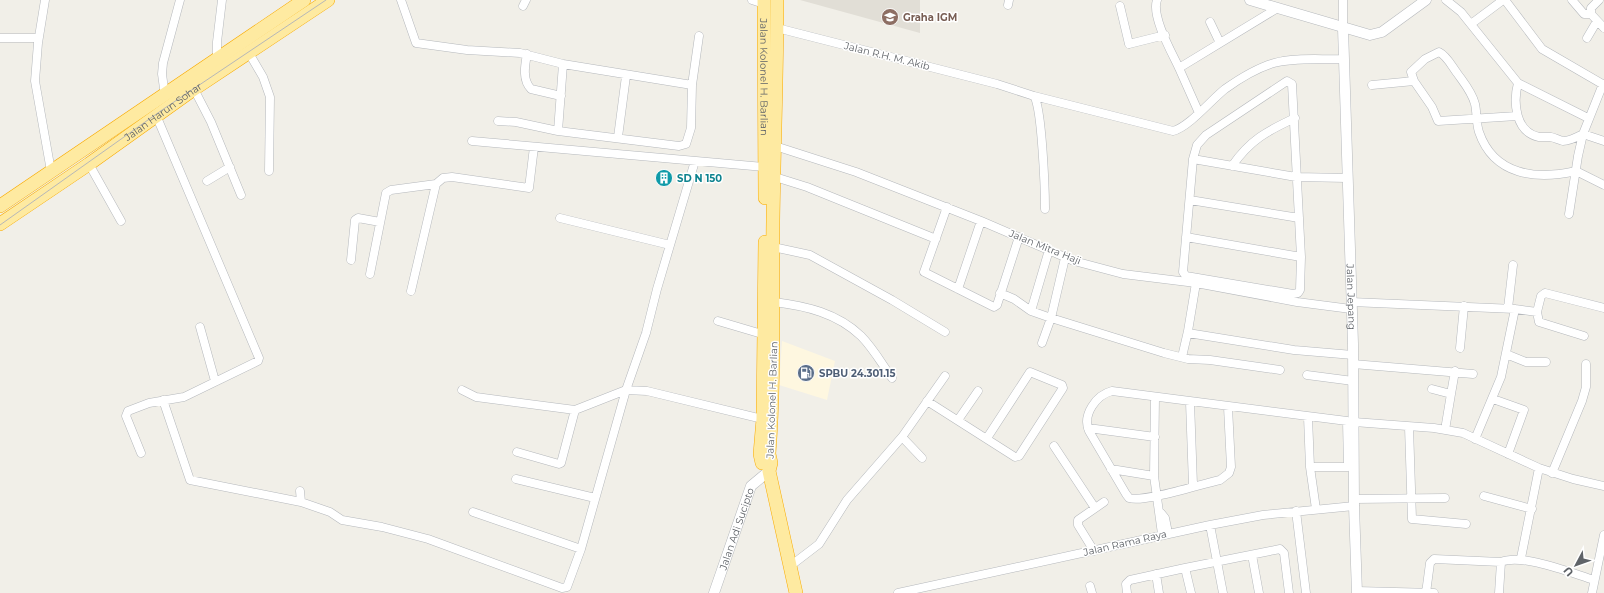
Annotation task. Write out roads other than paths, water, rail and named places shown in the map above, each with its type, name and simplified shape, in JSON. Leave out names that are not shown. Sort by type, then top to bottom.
[{"type":"highway","name":"Jalan Harun Sohar","points":[[1,204],[165,96],[304,0]]},
{"type":"highway","name":"Jalan Harun Sohar","points":[[0,224],[89,164],[194,89],[328,0]]},
{"type":"highway","name":"Jalan Kolonel H. Barlian","points":[[777,0],[773,246],[774,302],[767,420],[760,454],[762,463],[769,471],[789,567],[796,593]]},
{"type":"highway","name":"Jalan Kolonel H. Barlian","points":[[764,2],[765,167],[762,334],[768,390]]},
{"type":"street","points":[[45,0],[38,38],[35,81],[51,171]]},
{"type":"street","points":[[165,96],[162,74],[163,63],[180,0]]},
{"type":"street","points":[[217,59],[217,42],[222,0]]},
{"type":"street","points":[[401,0],[416,43],[467,50],[527,54],[563,64],[626,76],[692,85]]},
{"type":"street","points":[[752,0],[764,2]]},
{"type":"street","points":[[1156,0],[1156,12],[1199,113]]},
{"type":"street","points":[[1250,0],[1276,9],[1370,35],[1382,32],[1426,0]]},
{"type":"street","name":"Jalan Jepang","points":[[1343,0],[1353,359],[1354,502],[1357,592]]},
{"type":"street","points":[[1446,0],[1461,12],[1518,83],[1588,118]]},
{"type":"street","points":[[1456,0],[1461,12]]},
{"type":"street","points":[[1471,24],[1504,0],[1542,49],[1604,84],[1588,118],[1583,134],[1569,214]]},
{"type":"street","points":[[1572,0],[1584,14],[1591,14]]},
{"type":"street","points":[[1599,0],[1591,8],[1591,14],[1604,28]]},
{"type":"street","points":[[1120,6],[1129,44],[1165,35]]},
{"type":"street","points":[[1179,68],[1276,9]]},
{"type":"street","points":[[1587,38],[1597,21]]},
{"type":"street","points":[[1210,22],[1220,43]]},
{"type":"street","name":"Jalan R.H. M. Akib","points":[[777,28],[1173,131],[1199,113],[1225,89],[1258,69],[1275,63],[1344,59]]},
{"type":"street","points":[[498,121],[516,122],[558,131],[618,137],[679,146],[686,144],[690,128],[692,85],[699,36]]},
{"type":"street","points":[[0,38],[38,38]]},
{"type":"street","points":[[1517,116],[1477,118],[1438,121],[1432,107],[1414,82],[1411,75],[1413,68],[1425,59],[1439,52],[1446,58],[1470,90],[1477,118],[1479,131],[1490,151],[1506,166],[1517,172],[1542,176],[1576,171],[1604,185]]},
{"type":"street","points":[[250,53],[264,77],[270,96],[268,171]]},
{"type":"street","points":[[527,54],[525,78],[528,86],[561,96]]},
{"type":"street","points":[[558,131],[563,64]]},
{"type":"street","points":[[618,137],[626,76]]},
{"type":"street","points":[[1287,82],[1292,84],[1295,118],[1296,177],[1302,284],[1298,293],[1282,293],[1184,275],[1193,159],[1197,145],[1206,135],[1287,82]]},
{"type":"street","points":[[1372,85],[1414,82]]},
{"type":"street","points":[[1518,83],[1516,100],[1517,116],[1523,128],[1538,137],[1569,140],[1583,134],[1604,141]]},
{"type":"street","points":[[194,89],[211,122],[241,195]]},
{"type":"street","points":[[1034,96],[1038,114],[1043,163],[1045,209]]},
{"type":"street","points":[[141,454],[126,414],[148,403],[178,399],[258,361],[259,356],[156,115]]},
{"type":"street","points":[[1232,166],[1243,150],[1271,129],[1295,118]]},
{"type":"street","points":[[472,141],[765,167]]},
{"type":"street","name":"Jalan Mitra Haji","points":[[775,146],[856,172],[947,207],[1065,258],[1123,274],[1196,283],[1304,303],[1351,306],[1464,306],[1511,308],[1537,312]]},
{"type":"street","points":[[370,274],[387,192],[436,184],[443,178],[452,177],[529,188],[534,147]]},
{"type":"street","points":[[1193,159],[1296,177],[1347,178]]},
{"type":"street","points":[[163,400],[190,480],[301,502],[330,512],[342,520],[382,527],[428,539],[562,588],[568,586],[581,549],[626,390],[646,333],[695,160]]},
{"type":"street","points":[[89,164],[121,221]]},
{"type":"street","points":[[207,181],[230,167]]},
{"type":"street","points":[[775,177],[807,187],[936,239]]},
{"type":"street","points":[[411,291],[436,184]]},
{"type":"street","points":[[1190,200],[1299,218]]},
{"type":"street","points":[[947,207],[924,272],[994,307],[997,305],[1019,237]]},
{"type":"street","points":[[351,260],[355,220],[358,218],[380,222]]},
{"type":"street","points":[[560,218],[670,245]]},
{"type":"street","points":[[958,289],[981,221]]},
{"type":"street","points":[[1186,237],[1301,258]]},
{"type":"street","points":[[773,246],[810,255],[892,300],[945,332]]},
{"type":"street","points":[[1031,311],[1049,250]]},
{"type":"street","points":[[1042,343],[1051,318],[1065,258]]},
{"type":"street","points":[[1475,439],[1501,377],[1506,354],[1511,308],[1513,265]]},
{"type":"street","points":[[1182,357],[1188,333],[1196,283]]},
{"type":"street","points":[[1000,293],[1014,299],[1031,311],[1182,357],[1280,370]]},
{"type":"street","points":[[1584,336],[1539,322],[1537,312],[1541,296],[1545,294],[1604,308]]},
{"type":"street","points":[[774,302],[809,308],[843,321],[861,336],[892,378]]},
{"type":"street","points":[[1460,348],[1464,306]]},
{"type":"street","points":[[718,321],[762,334]]},
{"type":"street","points":[[200,327],[215,381]]},
{"type":"street","points":[[1188,333],[1353,359],[1472,374]]},
{"type":"street","points":[[1506,354],[1526,362],[1546,362]]},
{"type":"street","points":[[1552,473],[1582,401],[1586,387],[1586,364]]},
{"type":"street","points":[[1445,430],[1455,371]]},
{"type":"street","points":[[928,401],[1015,457],[1019,456],[1063,388],[1062,385],[1030,372],[987,438]]},
{"type":"street","points":[[1307,375],[1353,381]]},
{"type":"street","points":[[789,567],[815,549],[852,493],[902,437],[945,376]]},
{"type":"street","points":[[1432,389],[1451,394]]},
{"type":"street","points":[[462,390],[476,398],[575,410],[626,390],[647,391],[767,420]]},
{"type":"street","points":[[958,420],[978,391]]},
{"type":"street","points":[[1228,407],[1229,473],[1220,480],[1193,485],[1156,496],[1134,499],[1129,498],[1088,428],[1088,412],[1104,393],[1112,391],[1347,421],[1350,465],[1345,468],[1310,467]]},
{"type":"street","points":[[1155,397],[1154,476],[1156,496],[1160,513],[1159,520],[1165,534]]},
{"type":"street","points":[[1493,399],[1524,410],[1508,454]]},
{"type":"street","points":[[1190,402],[1193,485]]},
{"type":"street","points":[[517,452],[559,464],[561,463],[575,410]]},
{"type":"street","points":[[1308,417],[1310,467],[1314,509]]},
{"type":"street","points":[[1354,422],[1464,433],[1552,473],[1604,486]]},
{"type":"street","points":[[1409,427],[1412,519],[1466,524]]},
{"type":"street","points":[[1088,428],[1155,436]]},
{"type":"street","points":[[902,437],[922,458]]},
{"type":"street","points":[[1054,446],[1095,508]]},
{"type":"street","points":[[1521,558],[1539,468]]},
{"type":"street","points":[[1111,469],[1154,476]]},
{"type":"street","name":"Jalan Adi Sucipto","points":[[714,593],[751,486],[769,471]]},
{"type":"street","points":[[516,479],[595,498]]},
{"type":"street","points":[[300,491],[301,502]]},
{"type":"street","points":[[1484,496],[1532,509]]},
{"type":"street","name":"Jalan Rama Raya","points":[[898,593],[1210,525],[1354,502],[1412,498],[1446,498]]},
{"type":"street","points":[[1094,551],[1078,525],[1078,520],[1104,502]]},
{"type":"street","points":[[1296,511],[1306,593]]},
{"type":"street","points":[[473,512],[581,549]]},
{"type":"street","points":[[1210,525],[1223,593]]},
{"type":"street","points":[[1592,593],[1604,535]]},
{"type":"street","points":[[1127,593],[1126,584],[1130,580],[1216,561],[1282,550],[1284,553],[1289,593]]},
{"type":"street","points":[[1252,555],[1259,593]]},
{"type":"street","points":[[1426,593],[1430,564],[1434,559],[1501,562],[1508,559],[1521,558],[1594,580]]},
{"type":"street","points":[[1499,593],[1501,562]]},
{"type":"street","points":[[1185,568],[1191,593]]},
{"type":"street","points":[[1156,574],[1159,593]]},
{"type":"street","points":[[1357,592],[1434,593]]},
{"type":"tram line","points":[[0,225],[162,110],[326,0]]},
{"type":"place","name":"Graha IGM","points":[[890,17]]},
{"type":"place","name":"SD N 150","points":[[664,178]]},
{"type":"place","name":"SPBU 24.301.15","points":[[806,373]]}]
